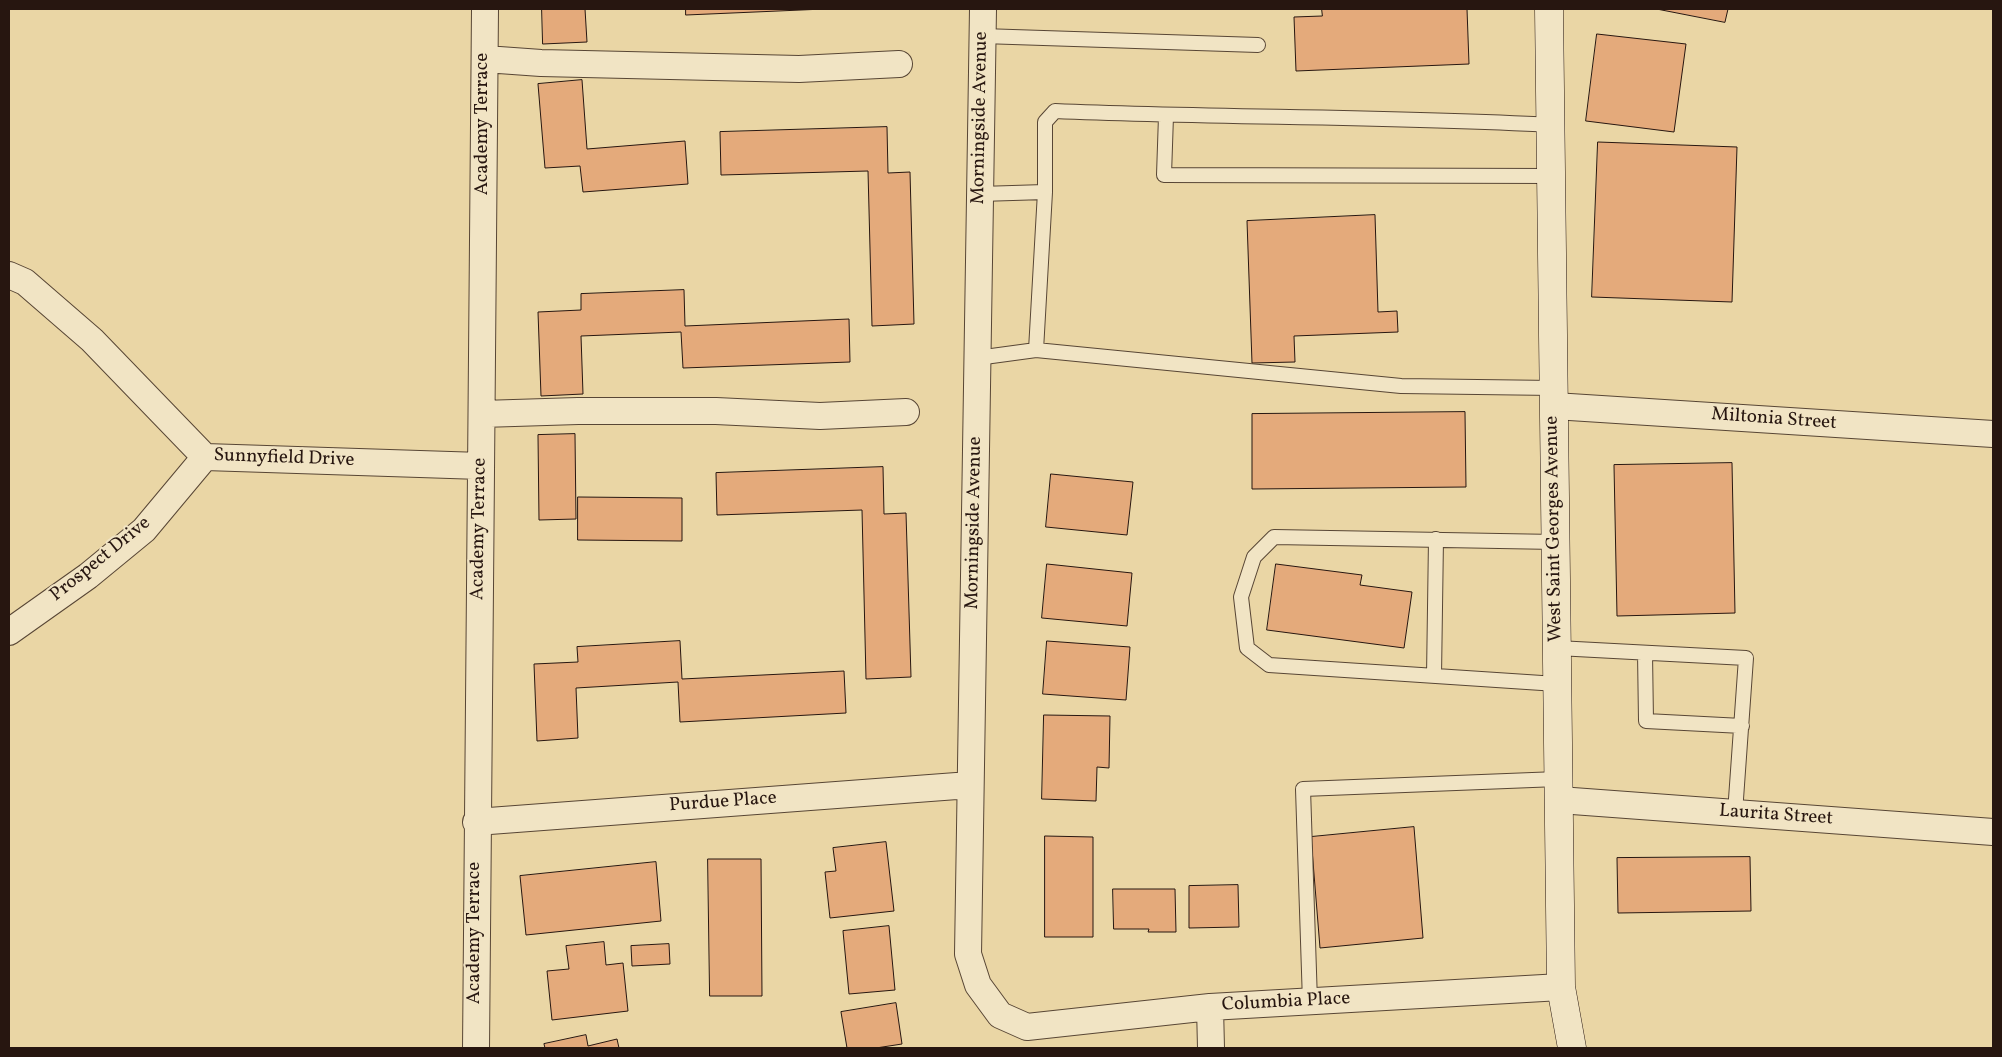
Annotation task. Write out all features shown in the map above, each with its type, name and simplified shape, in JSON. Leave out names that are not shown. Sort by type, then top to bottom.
[{"type":"main road","name":"West Saint Georges Avenue","points":[[1549,9],[1562,987],[1572,1048]]},
{"type":"street","name":"Academy Terrace","points":[[476,1048],[476,822],[485,9]]},
{"type":"street","name":"Morningside Avenue","points":[[983,9],[968,954],[978,985],[1000,1016],[1012,1021]]},
{"type":"street","points":[[485,59],[541,63],[799,69],[899,64]]},
{"type":"street","name":"Sunnyfield Drive","points":[[9,275],[25,282],[92,340],[205,457],[481,466]]},
{"type":"street","name":"Miltonia Street","points":[[1554,397],[1993,434]]},
{"type":"street","points":[[482,414],[578,411],[716,411],[820,416],[906,412]]},
{"type":"street","name":"Prospect Drive","points":[[9,632],[88,576],[144,530],[205,457]]},
{"type":"street","name":"Purdue Place","points":[[476,822],[970,785]]},
{"type":"street","name":"Laurita Street","points":[[1558,790],[1735,813],[1993,832]]},
{"type":"street","name":"Columbia Place","points":[[1012,1021],[1027,1027],[1210,1007],[1562,987]]},
{"type":"street","points":[[1210,1007],[1211,1048]]},
{"type":"lane","points":[[982,36],[1258,45]]},
{"type":"lane","points":[[1036,350],[1045,192],[1045,122],[1055,111],[1166,116],[1452,119],[1551,124]]},
{"type":"lane","points":[[1166,116],[1164,175],[1552,176]]},
{"type":"lane","points":[[980,194],[1045,192]]},
{"type":"lane","points":[[977,358],[1036,350],[1401,386],[1554,397]]},
{"type":"lane","points":[[1556,542],[1274,537],[1254,557],[1241,597],[1247,648],[1269,664],[1557,684]]},
{"type":"lane","points":[[1434,676],[1436,539]]},
{"type":"lane","points":[[1557,648],[1746,658],[1735,813]]},
{"type":"lane","points":[[1646,653],[1646,721],[1742,726]]},
{"type":"lane","points":[[1310,1002],[1303,789],[1558,790]]},
{"type":"building","points":[[542,9],[585,9],[587,42],[543,44]]},
{"type":"building","points":[[686,9],[824,9],[686,15]]},
{"type":"building","points":[[1322,9],[1467,9],[1469,64],[1296,71],[1294,17],[1322,16]]},
{"type":"building","points":[[1657,9],[1728,9],[1725,22]]},
{"type":"building","points":[[1597,34],[1686,44],[1674,132],[1586,121]]},
{"type":"building","points":[[582,80],[587,149],[685,141],[688,184],[583,192],[580,166],[545,168],[538,84]]},
{"type":"building","points":[[887,127],[888,173],[910,172],[914,324],[872,326],[868,171],[721,175],[720,132]]},
{"type":"building","points":[[1598,142],[1737,147],[1732,302],[1592,297]]},
{"type":"building","points":[[1375,215],[1378,312],[1397,311],[1398,332],[1294,336],[1295,362],[1252,363],[1247,221]]},
{"type":"building","points":[[684,290],[685,326],[849,319],[850,362],[683,368],[681,332],[581,336],[583,394],[541,396],[538,312],[581,310],[581,294]]},
{"type":"building","points":[[1465,412],[1466,487],[1252,489],[1252,414]]},
{"type":"building","points":[[575,434],[576,519],[539,520],[538,435]]},
{"type":"building","points":[[1732,463],[1735,613],[1617,616],[1614,465]]},
{"type":"building","points":[[883,467],[884,514],[906,513],[911,677],[866,679],[862,510],[717,515],[716,473]]},
{"type":"building","points":[[1051,474],[1133,482],[1127,535],[1046,527]]},
{"type":"building","points":[[578,497],[682,498],[682,541],[578,540]]},
{"type":"building","points":[[1047,564],[1132,573],[1127,626],[1042,618]]},
{"type":"building","points":[[1276,564],[1362,575],[1360,585],[1412,592],[1404,648],[1267,630]]},
{"type":"building","points":[[680,641],[682,679],[844,671],[846,713],[680,722],[678,682],[576,688],[578,738],[537,741],[534,664],[578,662],[577,647]]},
{"type":"building","points":[[1047,641],[1130,647],[1126,700],[1043,694]]},
{"type":"building","points":[[1044,715],[1110,716],[1109,768],[1097,767],[1096,801],[1042,799]]},
{"type":"building","points":[[1414,827],[1423,938],[1320,948],[1311,837]]},
{"type":"building","points":[[1045,836],[1093,837],[1093,937],[1045,937]]},
{"type":"building","points":[[886,842],[894,911],[830,918],[825,872],[836,871],[833,848]]},
{"type":"building","points":[[1750,857],[1751,911],[1618,913],[1617,858]]},
{"type":"building","points":[[708,859],[761,859],[762,996],[710,996]]},
{"type":"building","points":[[656,862],[661,921],[526,935],[520,876]]},
{"type":"building","points":[[1238,885],[1239,927],[1189,928],[1189,886]]},
{"type":"building","points":[[1113,889],[1175,889],[1176,932],[1148,932],[1149,929],[1114,929]]},
{"type":"building","points":[[889,926],[895,990],[849,994],[843,931]]},
{"type":"building","points":[[604,942],[606,965],[623,963],[628,1011],[552,1020],[547,971],[569,969],[566,946]]},
{"type":"building","points":[[669,944],[670,964],[632,966],[631,946]]},
{"type":"building","points":[[896,1003],[902,1044],[876,1048],[847,1048],[841,1012]]},
{"type":"building","points":[[586,1035],[588,1046],[617,1039],[619,1048],[545,1048],[544,1044]]}]
